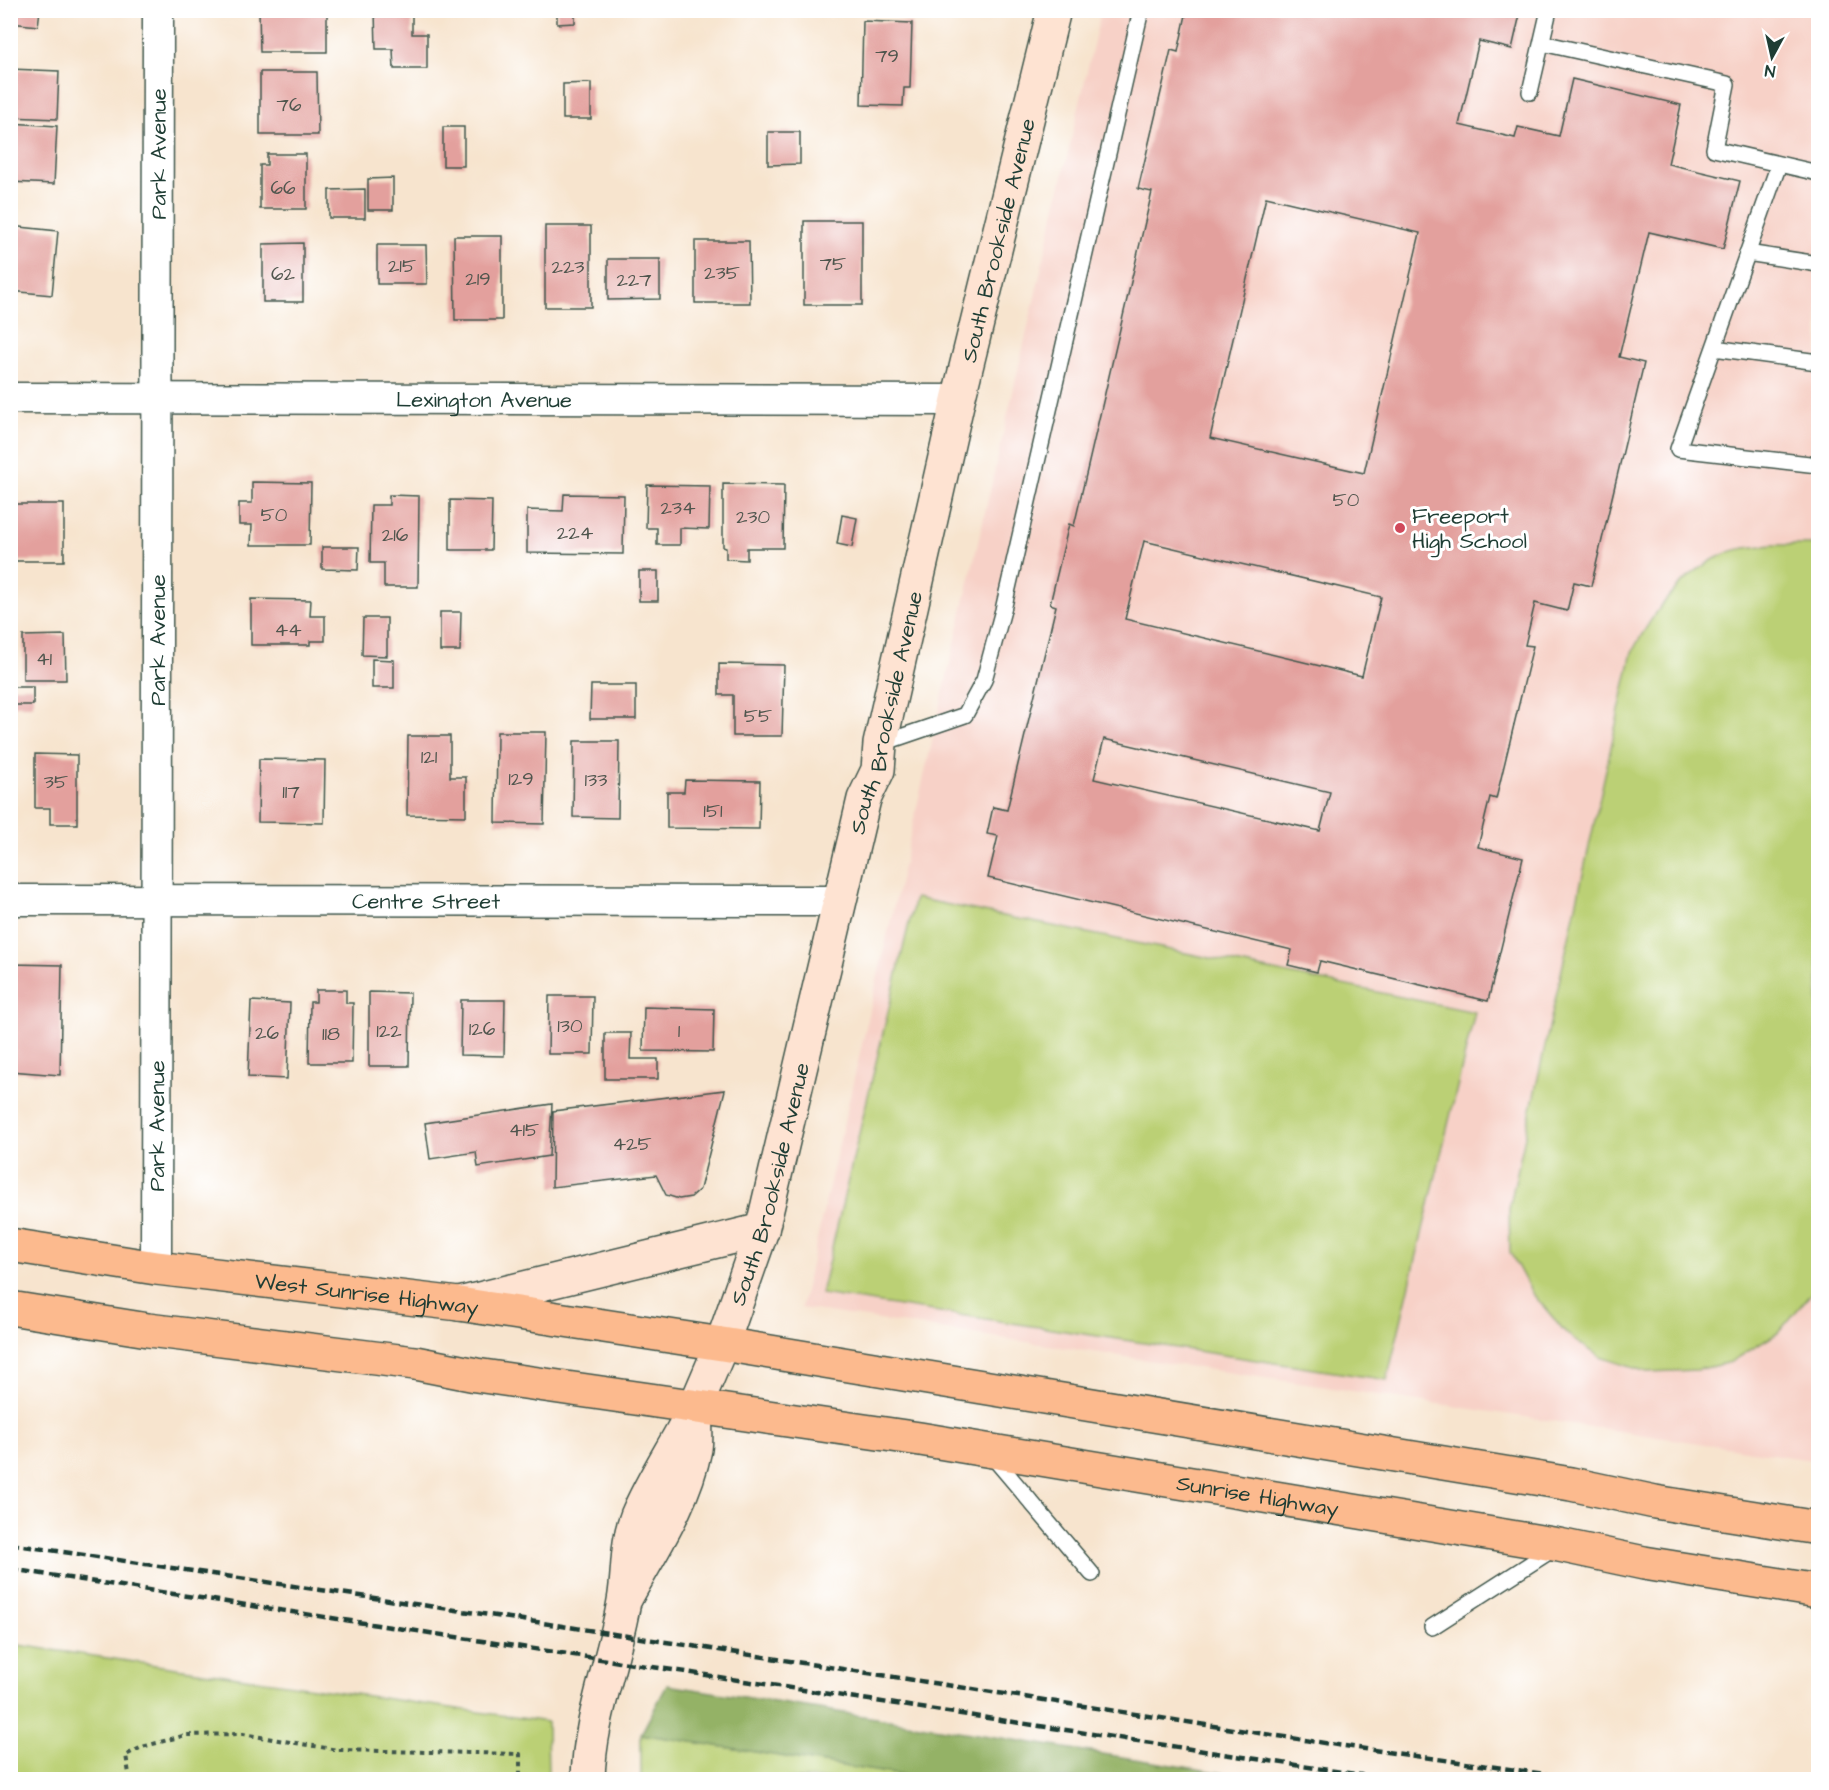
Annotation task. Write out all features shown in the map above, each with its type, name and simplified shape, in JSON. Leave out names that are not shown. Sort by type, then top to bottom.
[{"type":"highway","name":"West Sunrise Highway","points":[[10,1245],[156,1268],[459,1304],[722,1344]]},
{"type":"highway","points":[[10,1308],[148,1330],[415,1363],[476,1375],[695,1407]]},
{"type":"highway","points":[[722,1344],[1571,1484],[1655,1502],[1818,1528]]},
{"type":"highway","name":"Sunrise Highway","points":[[695,1407],[920,1439],[1559,1545],[1644,1563],[1818,1591]]},
{"type":"main road","name":"South Brookside Avenue","points":[[588,1779],[592,1731],[624,1601],[675,1510],[688,1478],[696,1446],[695,1407],[722,1344],[762,1230],[864,799],[878,770],[880,744],[958,400],[1054,10]]},
{"type":"main road","points":[[459,1304],[762,1230]]},
{"type":"street","name":"Park Avenue","points":[[156,1268],[158,10]]},
{"type":"street","name":"Lexington Avenue","points":[[10,398],[958,400]]},
{"type":"street","name":"Centre Street","points":[[10,900],[840,901]]},
{"type":"lane","points":[[880,744],[965,715],[984,680],[1003,610],[1141,10]]},
{"type":"lane","points":[[1530,92],[1550,10]]},
{"type":"lane","points":[[1542,43],[1727,84],[1714,149],[1818,173]]},
{"type":"lane","points":[[1779,164],[1678,449],[1818,465]]},
{"type":"lane","points":[[1747,253],[1818,264]]},
{"type":"lane","points":[[1714,348],[1818,362]]},
{"type":"lane","points":[[988,1451],[1092,1574]]},
{"type":"lane","points":[[1432,1627],[1559,1545]]},
{"type":"path","points":[[130,1779],[126,1755],[142,1747],[186,1735],[243,1734],[339,1750],[520,1754],[520,1779]]},
{"type":"shaded area","name":"Freeport High School","points":[[1101,11],[1818,11],[1818,1461],[801,1308]]},
{"type":"green space","points":[[1773,545],[1818,547],[1818,1280],[1813,1291],[1778,1333],[1731,1362],[1697,1370],[1647,1372],[1600,1357],[1567,1334],[1532,1293],[1510,1252],[1509,1209],[1632,652],[1650,622],[1671,594],[1696,571],[1732,551]]},
{"type":"green space","points":[[915,898],[1475,1012],[1387,1380],[821,1294]]},
{"type":"green space","points":[[11,1644],[547,1722],[548,1779],[11,1779]]},
{"type":"green space","points":[[667,1685],[1260,1779],[926,1779],[641,1734]]},
{"type":"green space","points":[[641,1734],[926,1779],[641,1779]]},
{"type":"building","points":[[10,10],[40,10],[38,26],[10,23]]},
{"type":"building","points":[[259,10],[327,10],[327,52],[260,52]]},
{"type":"building","points":[[375,10],[412,10],[412,34],[427,34],[427,69],[394,69],[393,49],[376,49]]},
{"type":"building","points":[[557,10],[575,10],[575,23],[557,24]]},
{"type":"building","points":[[1187,10],[1521,10],[1512,49],[1479,41],[1459,125],[1515,138],[1518,127],[1559,136],[1572,79],[1681,105],[1668,164],[1740,181],[1723,249],[1649,232],[1619,357],[1644,363],[1591,586],[1574,582],[1567,611],[1535,603],[1525,645],[1533,646],[1496,799],[1490,797],[1478,847],[1523,858],[1488,1001],[1320,961],[1317,972],[1288,965],[1292,950],[988,878],[998,836],[987,834],[993,807],[1007,810],[1056,606],[1050,604],[1069,524],[1074,526],[1152,192],[1138,189],[1171,50],[1178,52]],"holes":[[[1266,197],[1420,233],[1364,473],[1210,438]],[[1144,541],[1381,597],[1362,676],[1125,619]],[[1104,739],[1330,792],[1320,831],[1094,779]]]},
{"type":"building","points":[[863,21],[912,23],[910,88],[904,88],[903,106],[861,105]]},
{"type":"building","points":[[10,69],[59,71],[57,119],[10,117]]},
{"type":"building","points":[[260,72],[317,72],[318,135],[260,135]]},
{"type":"building","points":[[591,83],[591,119],[563,119],[563,84]]},
{"type":"building","points":[[10,123],[57,126],[54,184],[10,182]]},
{"type":"building","points":[[443,127],[464,127],[464,166],[443,166]]},
{"type":"building","points":[[768,132],[800,132],[800,164],[768,165]]},
{"type":"building","points":[[267,154],[306,154],[306,209],[260,209],[260,165],[267,165]]},
{"type":"building","points":[[393,178],[393,210],[368,210],[368,179]]},
{"type":"building","points":[[365,189],[365,218],[329,218],[329,190]]},
{"type":"building","points":[[804,221],[862,221],[862,305],[804,305]]},
{"type":"building","points":[[10,226],[58,231],[52,295],[10,291]]},
{"type":"building","points":[[545,226],[591,226],[591,307],[545,307]]},
{"type":"building","points":[[454,236],[502,236],[502,320],[455,320]]},
{"type":"building","points":[[695,241],[749,241],[750,303],[695,303]]},
{"type":"building","points":[[303,243],[303,302],[263,302],[263,244]]},
{"type":"building","points":[[377,245],[426,245],[427,284],[377,284]]},
{"type":"building","points":[[608,259],[660,259],[660,299],[608,300]]},
{"type":"building","points":[[252,482],[311,483],[310,545],[251,545],[252,525],[239,525],[239,503],[252,503]]},
{"type":"building","points":[[723,484],[784,485],[783,548],[747,548],[747,560],[726,559],[726,548],[723,547]]},
{"type":"building","points":[[647,485],[710,486],[709,529],[680,528],[680,545],[657,545],[657,528],[646,528]]},
{"type":"building","points":[[564,494],[624,495],[623,554],[527,553],[527,510],[563,511]]},
{"type":"building","points":[[389,495],[419,496],[418,587],[384,587],[384,563],[370,563],[371,505],[389,505]]},
{"type":"building","points":[[450,500],[492,501],[491,550],[450,550]]},
{"type":"building","points":[[10,504],[64,504],[64,561],[10,561]]},
{"type":"building","points":[[842,515],[857,518],[852,547],[837,544]]},
{"type":"building","points":[[322,547],[359,547],[358,570],[322,569]]},
{"type":"building","points":[[639,571],[658,571],[658,601],[639,601]]},
{"type":"building","points":[[251,599],[311,600],[310,616],[325,616],[325,641],[310,641],[310,645],[251,645]]},
{"type":"building","points":[[440,612],[461,612],[460,651],[440,651]]},
{"type":"building","points":[[363,618],[387,618],[387,656],[362,655]]},
{"type":"building","points":[[65,635],[66,680],[23,680],[23,636]]},
{"type":"building","points":[[372,659],[394,660],[394,688],[372,688]]},
{"type":"building","points":[[719,664],[784,665],[782,736],[733,736],[733,695],[719,695]]},
{"type":"building","points":[[591,685],[636,685],[636,719],[590,719]]},
{"type":"building","points":[[10,687],[33,687],[33,705],[10,705]]},
{"type":"building","points":[[497,732],[546,732],[544,824],[496,823]]},
{"type":"building","points":[[408,736],[450,736],[450,777],[466,777],[466,816],[407,815]]},
{"type":"building","points":[[574,741],[619,741],[618,818],[573,817]]},
{"type":"building","points":[[35,754],[77,755],[77,824],[50,824],[50,808],[35,808]]},
{"type":"building","points":[[259,759],[325,760],[324,823],[258,822]]},
{"type":"building","points":[[685,780],[760,781],[759,829],[667,828],[667,792],[684,792]]},
{"type":"building","points":[[10,964],[62,965],[60,1075],[10,1071]]},
{"type":"building","points":[[316,990],[346,990],[346,1003],[353,1003],[352,1063],[309,1063],[310,1002],[316,1002]]},
{"type":"building","points":[[369,992],[410,993],[409,1066],[369,1066]]},
{"type":"building","points":[[549,996],[593,996],[592,1054],[548,1054]]},
{"type":"building","points":[[461,1000],[505,1000],[504,1056],[460,1055]]},
{"type":"building","points":[[251,1001],[290,1003],[287,1079],[248,1077]]},
{"type":"building","points":[[644,1007],[714,1009],[713,1052],[643,1051]]},
{"type":"building","points":[[605,1033],[631,1033],[630,1059],[658,1059],[658,1079],[605,1079]]},
{"type":"building","points":[[725,1090],[700,1189],[691,1197],[679,1199],[666,1195],[656,1175],[552,1187],[553,1111]]},
{"type":"building","points":[[552,1104],[549,1156],[478,1167],[476,1152],[430,1159],[425,1123]]},
{"type":"railway","points":[[10,1544],[1337,1745],[1588,1780]]},
{"type":"railway","points":[[10,1569],[1394,1780]]},
{"type":"place","name":"Freeport High School","points":[[1400,528]]}]
